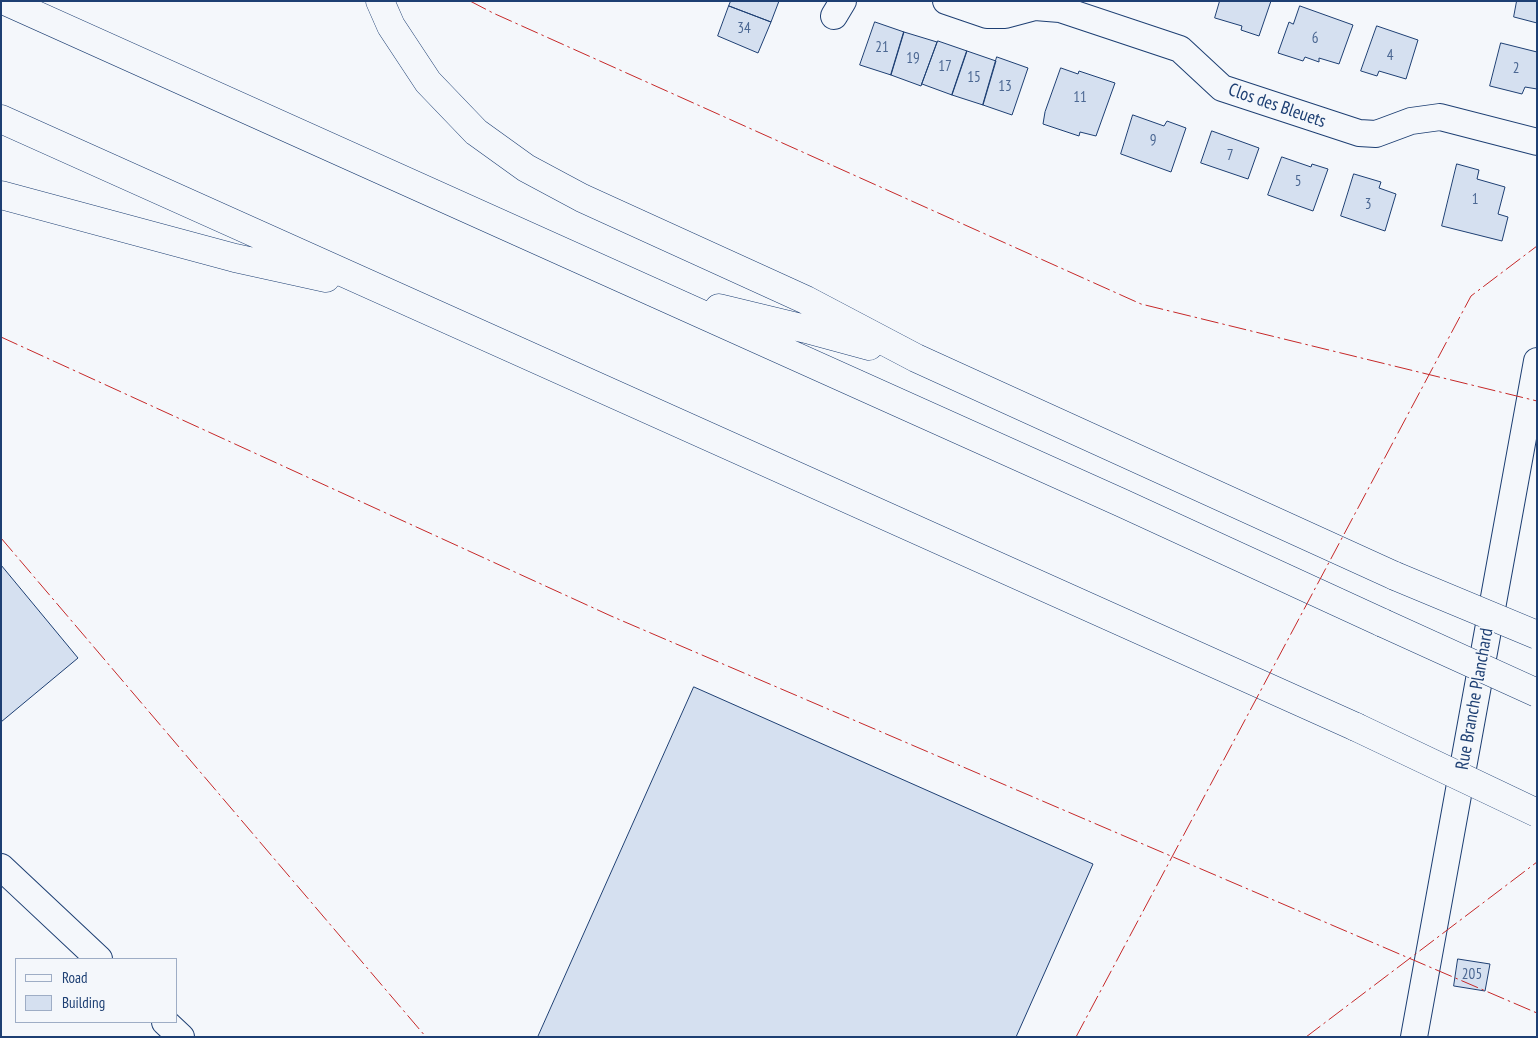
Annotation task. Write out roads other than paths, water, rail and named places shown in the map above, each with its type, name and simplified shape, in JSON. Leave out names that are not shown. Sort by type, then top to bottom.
[{"type":"highway","points":[[5,1],[1122,503],[1537,693]]},
{"type":"highway","points":[[380,1],[391,26],[428,82],[476,132],[526,168],[582,198],[806,300],[916,358],[1395,576],[1537,635]]},
{"type":"highway","points":[[1,119],[1356,727],[1537,813]]},
{"type":"highway","points":[[1,195],[235,258],[376,288]]},
{"type":"highway","points":[[658,294],[810,330],[916,358]]},
{"type":"street","name":"Clos des Bleuets","points":[[946,1],[987,15],[1005,15],[1035,7],[1060,9],[1180,49],[1222,88],[1360,133],[1376,134],[1411,121],[1440,117],[1537,142]]},
{"type":"street","name":"Rue Branche Planchard","points":[[1414,1037],[1537,361]]},
{"type":"street","points":[[1,867],[98,958]]},
{"type":"street","points":[[166,1023],[181,1037]]}]
